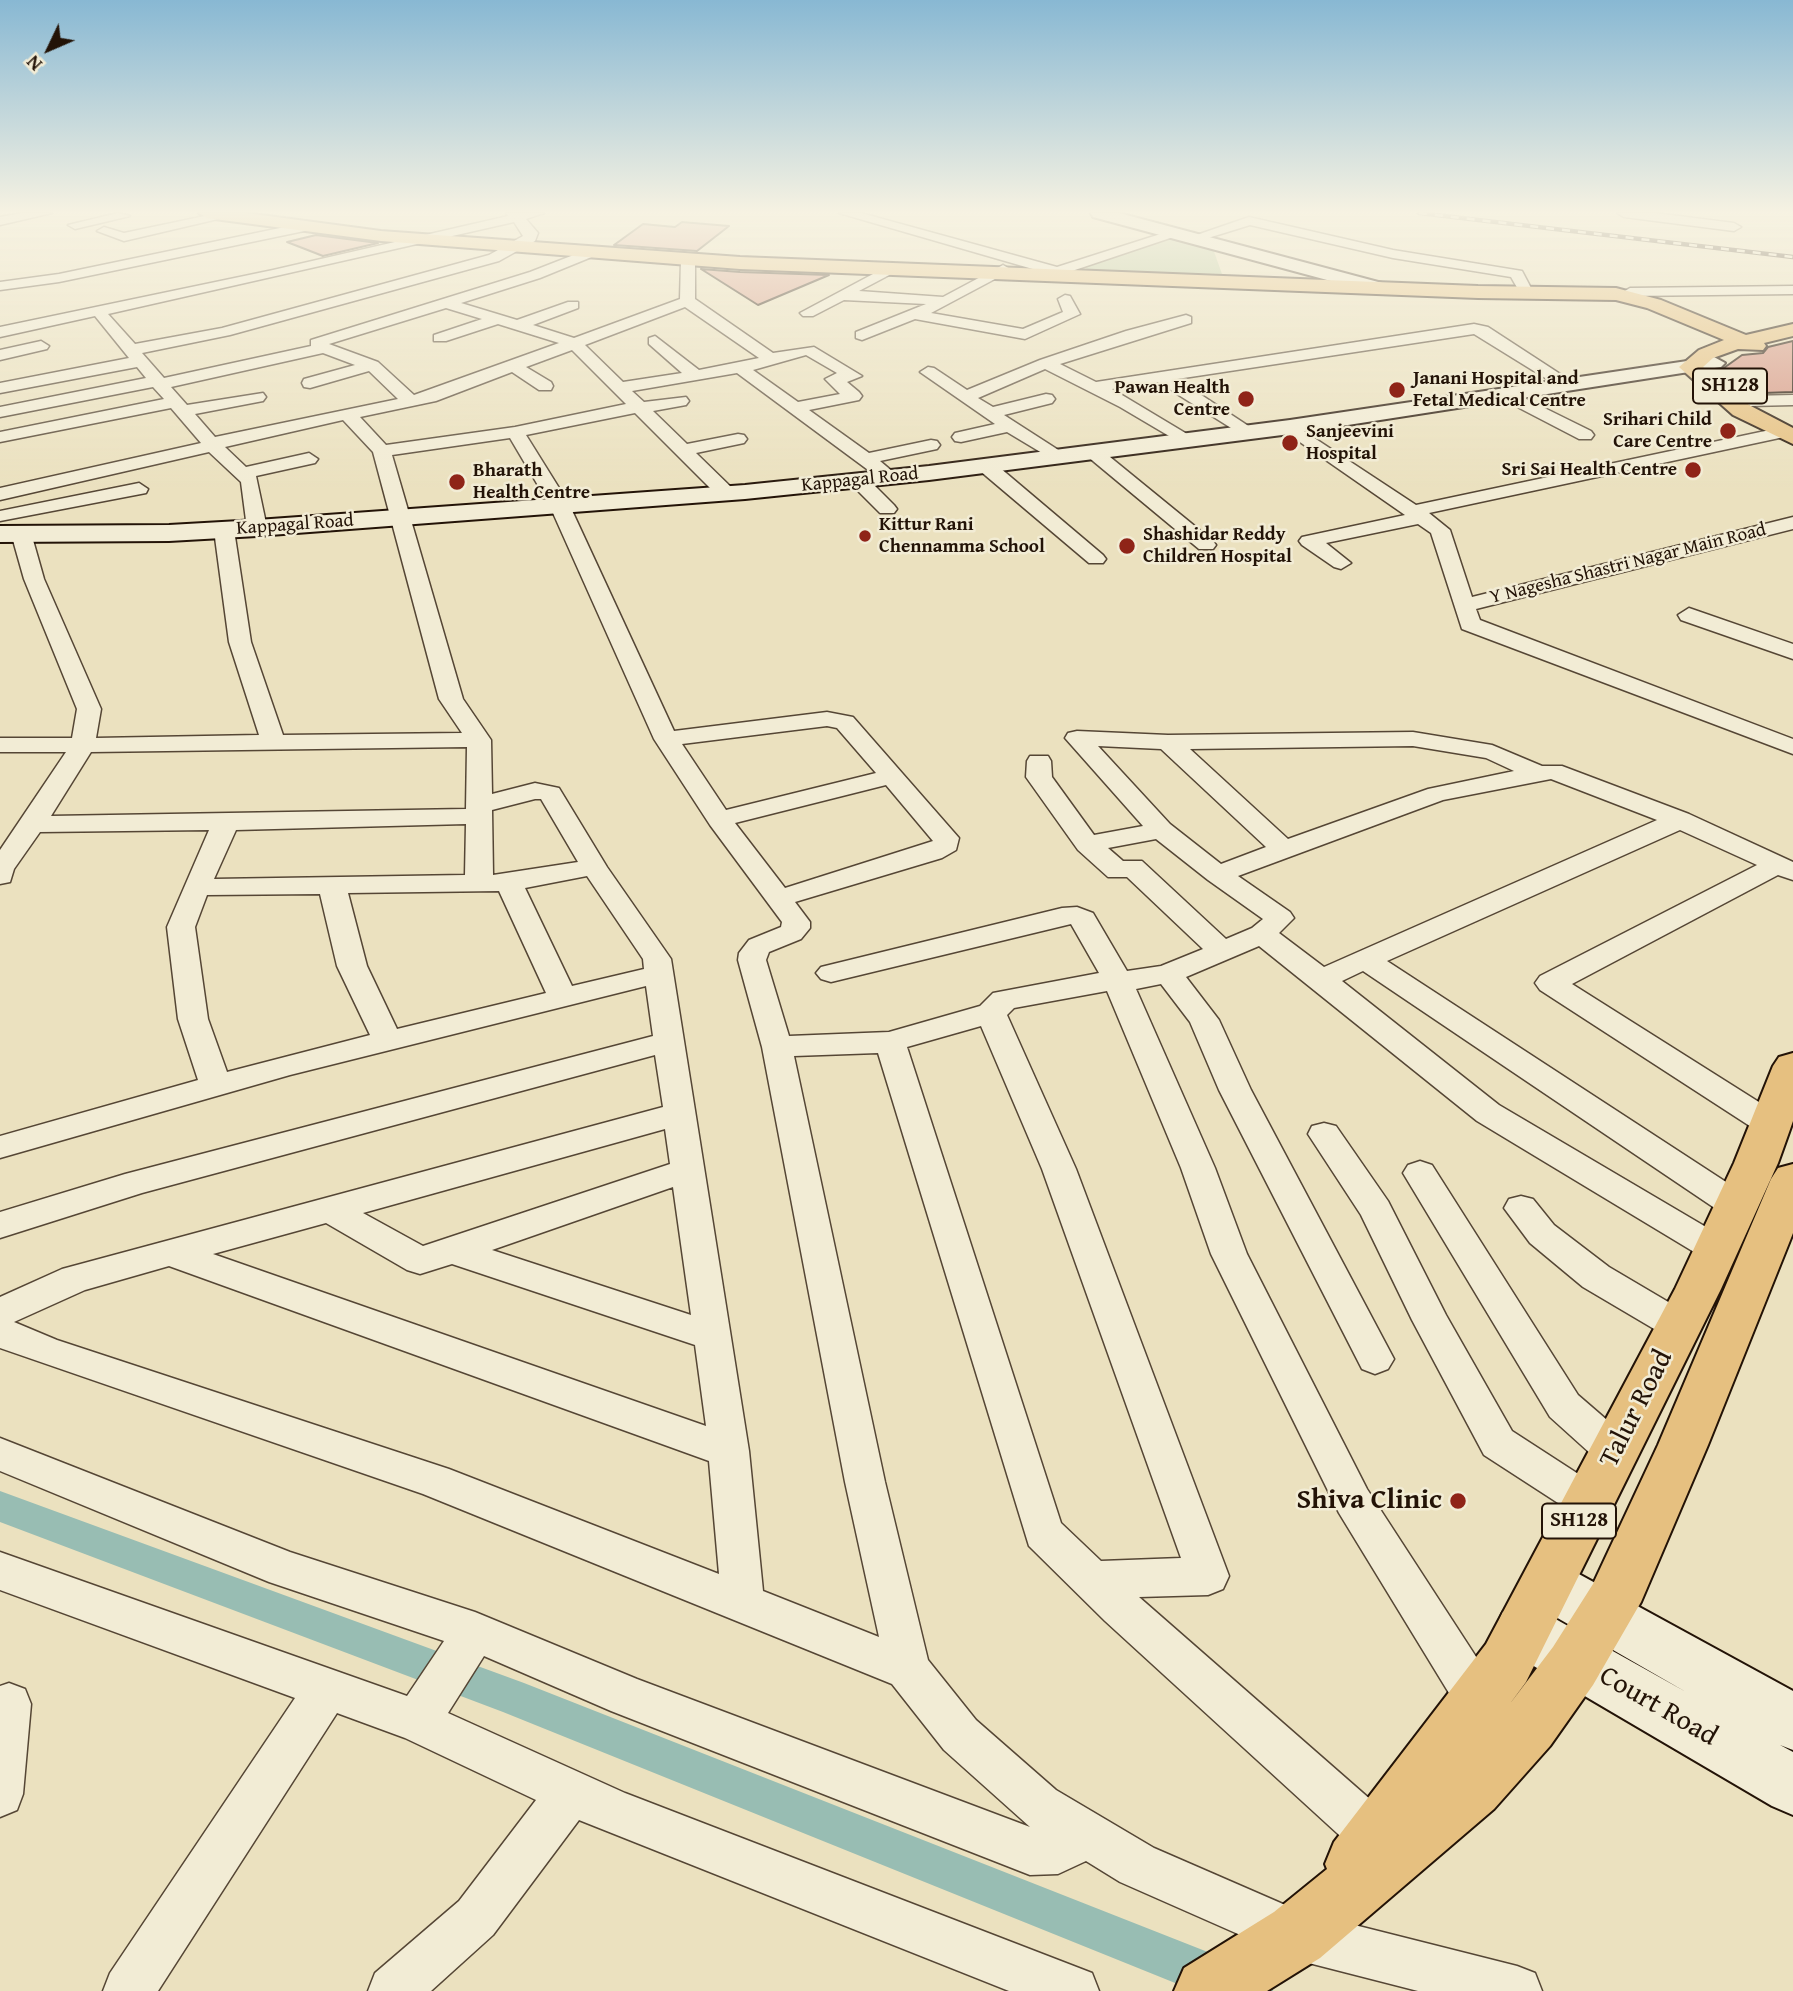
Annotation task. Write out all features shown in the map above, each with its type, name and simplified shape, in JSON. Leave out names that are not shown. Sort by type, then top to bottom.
[{"type":"main road","points":[[1659,306],[1769,338]]},
{"type":"main road","points":[[1671,306],[1769,338]]},
{"type":"main road","points":[[1716,321],[1769,338]]},
{"type":"main road","points":[[1769,338],[1706,354],[1702,365],[1741,410],[1790,432]]},
{"type":"main road","name":"Kappagal Road","points":[[6,518],[224,530],[726,493],[862,470],[890,477],[1247,433],[1702,365]]},
{"type":"main road","name":"SH128","points":[[1702,365],[1790,432]]},
{"type":"main road","name":"Talur Road","points":[[1297,1935],[1378,1838],[1506,1663],[1727,1227],[1793,1066]]},
{"type":"main road","name":"Talur Road","points":[[1207,1991],[1297,1935],[1474,1788],[1528,1726],[1591,1637],[1683,1445],[1793,1179]]},
{"type":"main road","name":"Court Road","points":[[1535,1607],[1591,1637],[1793,1722]]},
{"type":"main road","name":"Court Road","points":[[1591,1637],[1793,1785]]},
{"type":"street","points":[[0,332],[127,306]]},
{"type":"street","points":[[0,412],[148,368],[225,332],[320,306]]},
{"type":"street","points":[[410,401],[372,365],[317,344],[437,306]]},
{"type":"street","points":[[456,306],[479,313],[501,312],[519,325],[574,343],[726,493]]},
{"type":"street","points":[[519,325],[571,306]]},
{"type":"street","points":[[6,518],[221,441],[410,401],[473,381],[510,364],[674,306]]},
{"type":"street","points":[[694,306],[771,358]]},
{"type":"street","points":[[808,313],[822,306]]},
{"type":"street","points":[[862,335],[934,306]]},
{"type":"street","points":[[914,314],[1025,334],[1072,314],[1068,306]]},
{"type":"street","points":[[99,312],[213,446],[250,480],[257,528]]},
{"type":"street","points":[[440,338],[501,312]]},
{"type":"street","points":[[965,397],[1046,363],[1132,334],[1186,320]]},
{"type":"street","points":[[1094,387],[1474,328],[1482,330],[1569,386]]},
{"type":"street","points":[[655,341],[696,376]]},
{"type":"street","points":[[198,355],[246,346],[279,360]]},
{"type":"street","points":[[0,388],[148,368],[279,360],[324,348]]},
{"type":"street","points":[[620,388],[765,363],[771,358],[808,350],[854,376],[833,379],[853,396],[801,413]]},
{"type":"street","points":[[0,355],[47,353],[0,370]]},
{"type":"street","points":[[1046,363],[1094,387],[1186,441]]},
{"type":"street","points":[[510,364],[545,386]]},
{"type":"street","points":[[310,383],[372,365]]},
{"type":"street","points":[[740,368],[801,413],[862,470],[887,509]]},
{"type":"street","points":[[928,372],[1057,457]]},
{"type":"street","points":[[1160,376],[1247,433]]},
{"type":"street","points":[[0,401],[62,390]]},
{"type":"street","points":[[1508,395],[1585,435]]},
{"type":"street","points":[[0,437],[179,407],[257,397]]},
{"type":"street","points":[[990,413],[1046,399]]},
{"type":"street","points":[[1750,401],[1793,400]]},
{"type":"street","points":[[382,451],[515,432],[680,401]]},
{"type":"street","points":[[801,413],[871,405]]},
{"type":"street","points":[[347,414],[382,451],[451,699],[479,740],[479,883]]},
{"type":"street","points":[[961,437],[1010,426]]},
{"type":"street","points":[[1290,427],[1440,530],[1470,624],[1793,747]]},
{"type":"street","points":[[515,432],[559,504],[666,739],[719,819],[780,898],[796,928],[759,946],[753,953],[752,960],[777,1047],[864,1482],[908,1670],[960,1735],[1039,1806],[1137,1865],[1297,1935],[1517,1991]]},
{"type":"street","points":[[1341,563],[1309,541],[1417,514],[1790,432]]},
{"type":"street","points":[[683,450],[738,439]]},
{"type":"street","points":[[862,470],[931,445]]},
{"type":"street","points":[[1093,452],[1206,545]]},
{"type":"street","points":[[243,473],[309,459]]},
{"type":"street","points":[[986,466],[1096,559]]},
{"type":"street","points":[[6,518],[139,489]]},
{"type":"street","points":[[0,876],[1,869],[83,745],[89,709],[6,518]]},
{"type":"street","name":"Y Nagesha Shastri Nagar Main Road","points":[[1464,606],[1793,523]]},
{"type":"street","points":[[224,530],[240,642],[273,742]]},
{"type":"street","points":[[1689,615],[1793,652]]},
{"type":"street","points":[[666,739],[837,720],[851,726],[946,838],[947,845],[933,852],[780,898]]},
{"type":"street","points":[[777,1047],[890,1042],[991,1013],[1003,1000],[1168,974],[1262,934],[1280,918],[1161,830],[1077,738],[1168,742],[1413,739],[1492,752],[1540,774]]},
{"type":"street","points":[[0,745],[479,740]]},
{"type":"street","points":[[1168,742],[1283,849]]},
{"type":"street","points":[[1039,761],[1039,777],[1087,844],[1118,871],[1132,867],[1222,951]]},
{"type":"street","points":[[1218,874],[1437,794],[1553,771],[1680,820],[1785,868]]},
{"type":"street","points":[[719,819],[893,775]]},
{"type":"street","points":[[33,824],[226,822],[478,811],[535,791],[551,793],[594,867],[657,959],[729,1451],[743,1603]]},
{"type":"street","points":[[1321,979],[1680,820]]},
{"type":"street","points":[[216,1086],[193,1019],[181,927],[195,887],[226,822]]},
{"type":"street","points":[[1087,844],[1161,830]]},
{"type":"street","points":[[195,887],[509,883],[594,867]]},
{"type":"street","points":[[1770,1124],[1550,983],[1785,868]]},
{"type":"street","points":[[509,883],[562,996]]},
{"type":"street","points":[[332,886],[352,966],[387,1040]]},
{"type":"street","points":[[831,973],[1070,915],[1083,919],[1118,981],[1198,1168],[1228,1254],[1353,1501],[1479,1701]]},
{"type":"street","points":[[1262,934],[1488,1113],[1727,1227]]},
{"type":"street","points":[[1365,959],[1727,1227]]},
{"type":"street","points":[[0,1147],[387,1040],[659,974]]},
{"type":"street","points":[[1168,974],[1204,1020],[1235,1090],[1375,1359]]},
{"type":"street","points":[[991,1013],[1059,1169],[1208,1576],[1092,1580]]},
{"type":"street","points":[[0,1225],[137,1182],[668,1042]]},
{"type":"street","points":[[890,1042],[1044,1533],[1092,1580],[1378,1838]]},
{"type":"street","points":[[0,1313],[75,1279],[679,1114]]},
{"type":"street","points":[[1324,1134],[1376,1210],[1430,1320],[1498,1443],[1589,1502]]},
{"type":"street","points":[[329,1209],[420,1261],[688,1170]]},
{"type":"street","points":[[1420,1173],[1564,1405],[1615,1451]]},
{"type":"street","points":[[1521,1208],[1542,1234],[1596,1277],[1679,1326]]},
{"type":"street","points":[[452,1250],[712,1336]]},
{"type":"street","points":[[170,1253],[729,1451]]},
{"type":"street","points":[[0,1332],[44,1350],[435,1480],[908,1670]]},
{"type":"street","points":[[0,1454],[468,1643],[626,1696],[1030,1851],[1058,1850],[1088,1835]]},
{"type":"street","points":[[0,1571],[327,1689],[423,1712],[615,1813],[1074,1991]]},
{"type":"street","points":[[423,1712],[468,1643]]},
{"type":"street","points":[[128,1991],[327,1689]]},
{"type":"street","points":[[0,1794],[9,1704]]},
{"type":"street","points":[[393,1991],[476,1918],[571,1792]]},
{"type":"building","points":[[1793,341],[1793,392],[1763,393],[1747,389],[1732,383],[1721,370],[1742,355],[1763,353],[1768,347]]},
{"type":"waterway","points":[[0,1506],[510,1696],[1251,1991]]},
{"type":"place","name":"Janani Hospital and Fetal Medical Centre","points":[[1397,390]]},
{"type":"place","name":"Pawan Health Centre","points":[[1246,399]]},
{"type":"place","name":"Srihari Child Care Centre","points":[[1728,431]]},
{"type":"place","name":"Sanjeevini Hospital","points":[[1290,443]]},
{"type":"place","name":"Sri Sai Health Centre","points":[[1693,470]]},
{"type":"place","name":"Bharath Health Centre","points":[[457,482]]},
{"type":"place","name":"Kittur Rani Chennamma School","points":[[865,536]]},
{"type":"place","name":"Shashidar Reddy Children Hospital","points":[[1127,546]]},
{"type":"place","name":"Shiva Clinic","points":[[1458,1501]]}]
